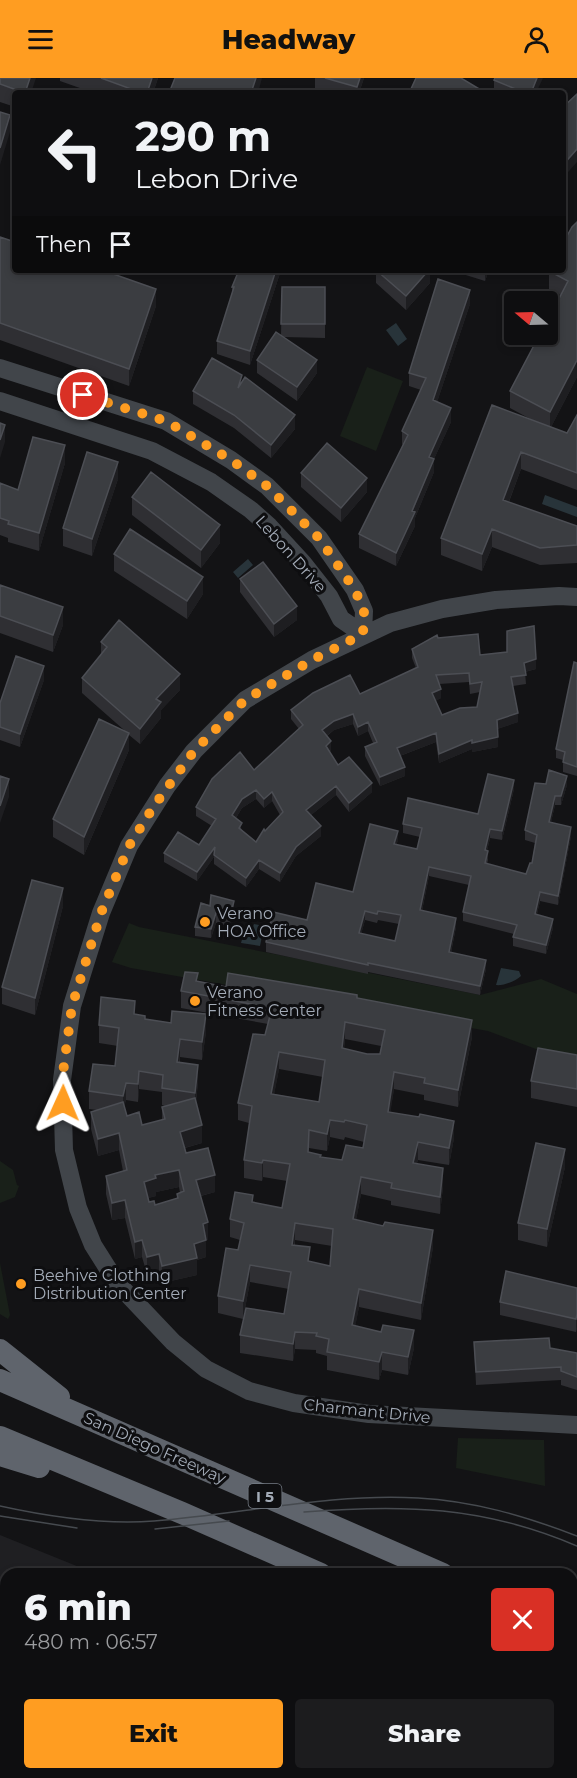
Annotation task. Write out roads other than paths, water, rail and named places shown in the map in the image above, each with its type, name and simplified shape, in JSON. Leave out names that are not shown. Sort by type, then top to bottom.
[{"type":"highway","points":[[0,1350],[87,1418]]},
{"type":"highway","name":"San Diego Freeway","points":[[0,1380],[429,1568]]},
{"type":"highway","points":[[0,1437],[307,1568]]},
{"type":"highway","points":[[0,1455],[182,1513]]},
{"type":"street","name":"Lebon Drive","points":[[0,368],[166,421],[231,460],[267,486],[319,538],[355,590],[364,611],[363,634]]},
{"type":"street","name":"Lebon Drive","points":[[0,401],[152,451],[211,482],[269,526],[329,596],[341,619],[363,634]]},
{"type":"street","name":"Charmant Drive","points":[[577,597],[496,600],[442,609],[390,623],[312,660],[245,700],[194,751],[167,786],[129,846],[101,913],[72,1006],[62,1080],[64,1150],[78,1208],[93,1245],[117,1283],[173,1342],[206,1369],[249,1390],[294,1403],[369,1414],[577,1425]]},
{"type":"tram line","points":[[0,1506],[77,1519],[135,1522],[352,1498],[418,1498],[479,1506],[538,1522],[577,1536]]},
{"type":"tram line","points":[[304,1512],[375,1508],[443,1511],[509,1523],[577,1546]]},
{"type":"tram line","points":[[0,1516],[77,1528]]},
{"type":"tram line","points":[[155,1529],[229,1521]]},
{"type":"place","name":"Verano HOA Office","points":[[205,922]]},
{"type":"place","name":"Verano Fitness Center","points":[[195,1001]]},
{"type":"place","name":"Beehive Clothing Distribution Center","points":[[21,1284]]}]
